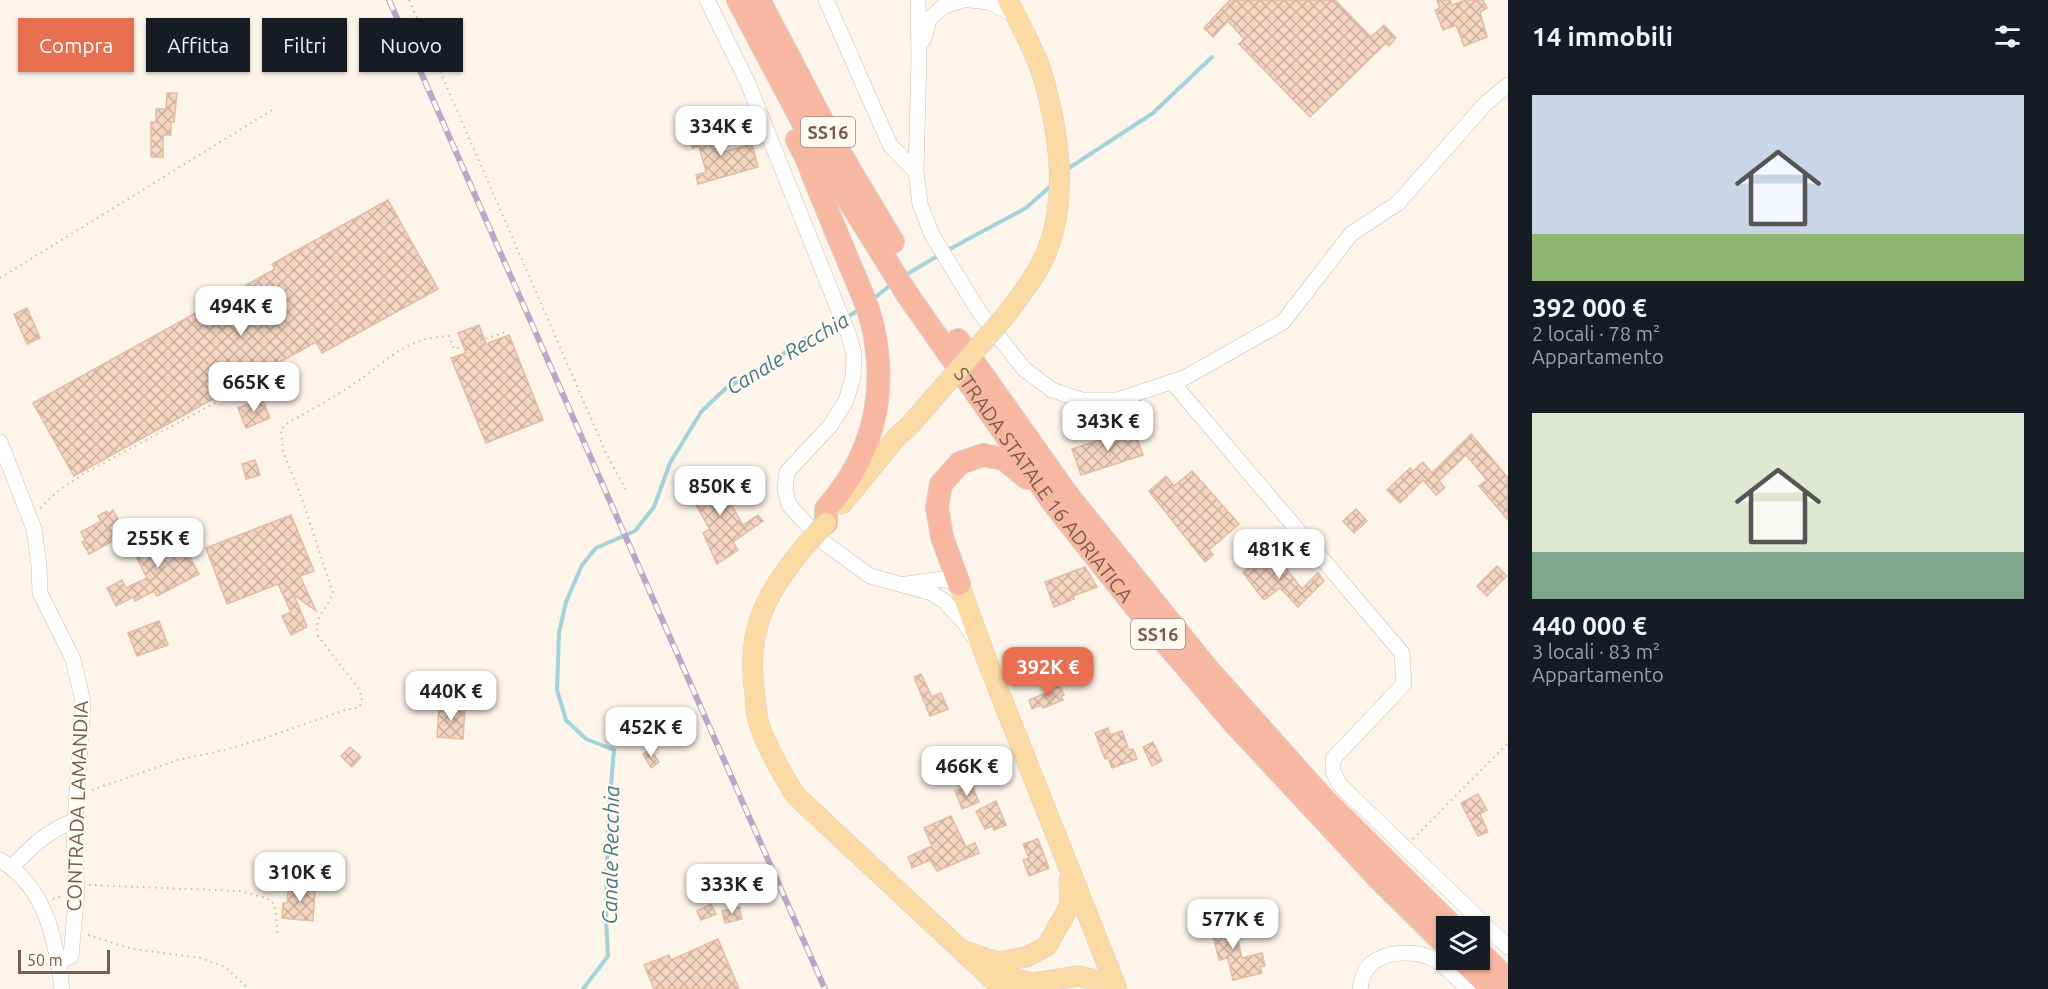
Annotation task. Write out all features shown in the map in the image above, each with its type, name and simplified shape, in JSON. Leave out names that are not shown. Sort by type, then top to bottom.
[{"type":"highway","points":[[724,0],[806,157],[873,325],[878,359],[878,394],[872,430],[859,463],[841,492],[826,509],[826,523]]},
{"type":"highway","name":"STRADA STATALE 16 ADRIATICA","points":[[738,0],[818,151],[897,263],[1054,504],[1142,615],[1234,723],[1380,881],[1436,935]]},
{"type":"highway","name":"STRADA STATALE 16 ADRIATICA","points":[[759,0],[897,263]]},
{"type":"highway","name":"STRADA STATALE 16 ADRIATICA","points":[[914,289],[1067,494],[1206,667],[1320,795],[1442,916]]},
{"type":"highway","points":[[959,584],[942,537],[937,507],[941,484],[960,463],[983,455],[1004,459],[1054,504]]},
{"type":"highway","points":[[1490,963],[1508,980]]},
{"type":"highway","points":[[1472,970],[1492,989]]},
{"type":"main road","points":[[1003,989],[796,796],[775,762],[759,724],[753,684],[754,641],[759,621],[776,584],[895,439],[911,424],[1007,314],[1041,264],[1051,235],[1061,184],[1058,146],[1044,78],[1012,8]]},
{"type":"main road","points":[[959,584],[989,666],[1117,989]]},
{"type":"main road","points":[[962,951],[996,962],[1026,957],[1047,946],[1070,904],[1065,856]]},
{"type":"main road","points":[[978,965],[1010,978],[1033,983],[1079,976],[1103,982],[1117,989]]},
{"type":"street","points":[[707,0],[747,81],[839,310],[854,354],[853,378],[846,401],[830,426],[787,472],[784,489],[789,505],[822,541],[870,576],[932,593],[945,601],[964,622],[989,666]]},
{"type":"street","points":[[826,0],[890,145],[916,172]]},
{"type":"street","points":[[918,0],[916,172],[920,204],[932,235],[980,313],[1024,369],[1052,390],[1082,400],[1117,400],[1186,377],[1283,322],[1351,234],[1398,203],[1486,103],[1508,85]]},
{"type":"street","points":[[919,57],[935,0]]},
{"type":"street","points":[[929,19],[944,6],[963,0]]},
{"type":"street","points":[[969,0],[1012,8]]},
{"type":"street","points":[[1172,382],[1402,653],[1404,684],[1333,759],[1333,771],[1339,784],[1508,947]]},
{"type":"street","name":"CONTRADA LAMANDIA","points":[[0,442],[34,529],[40,593],[73,659],[83,702],[74,836],[77,891],[71,956],[59,962]]},
{"type":"street","points":[[904,585],[943,579],[959,584]]},
{"type":"street","points":[[932,593],[948,592],[959,584]]},
{"type":"street","points":[[62,989],[59,962],[42,903],[6,863],[63,825],[75,821]]},
{"type":"street","points":[[1360,989],[1361,979],[1370,964],[1392,954],[1416,953],[1437,960],[1468,989]]},
{"type":"path","points":[[409,0],[607,454],[626,490]]},
{"type":"path","points":[[0,278],[272,110]]},
{"type":"path","points":[[77,790],[90,791],[178,760],[221,751],[360,707],[362,698],[359,688],[318,636],[316,625],[318,616],[329,603],[333,593],[306,510],[283,451],[281,430],[286,424],[356,383],[399,349],[415,342],[449,336],[454,349],[506,332]]},
{"type":"path","points":[[30,519],[59,490],[117,456],[222,399],[255,396]]},
{"type":"path","points":[[1405,848],[1508,743]]},
{"type":"path","points":[[42,903],[77,891],[84,885],[240,891],[267,898],[276,905],[278,936]]},
{"type":"path","points":[[73,931],[133,949],[201,958],[225,967],[249,989]]},
{"type":"building","points":[[1230,0],[1335,0],[1371,37],[1384,25],[1396,38],[1389,46],[1386,43],[1310,117],[1239,44],[1244,39],[1228,21],[1213,37],[1204,28]]},
{"type":"building","points":[[1437,0],[1450,0],[1452,5],[1466,0],[1483,0],[1487,8],[1480,12],[1487,37],[1464,46],[1456,25],[1443,30],[1435,10],[1440,8]]},
{"type":"building","points":[[167,93],[177,93],[174,122],[171,122],[171,135],[163,135],[163,157],[151,157],[151,122],[156,122],[156,109],[166,109]]},
{"type":"building","points":[[706,128],[708,133],[717,130],[724,152],[752,144],[758,167],[698,184],[696,175],[706,172],[699,146],[693,148],[686,138]]},
{"type":"building","points":[[388,200],[438,289],[322,353],[316,342],[74,476],[33,403],[275,269],[272,264]]},
{"type":"building","points":[[27,308],[40,338],[27,344],[14,314]]},
{"type":"building","points":[[479,325],[486,344],[509,335],[543,420],[486,443],[451,358],[466,353],[458,333]]},
{"type":"building","points":[[262,398],[270,418],[246,428],[238,408]]},
{"type":"building","points":[[1134,429],[1143,455],[1081,475],[1072,449]]},
{"type":"building","points":[[1471,434],[1508,478],[1508,520],[1479,486],[1487,480],[1466,455],[1439,481],[1445,488],[1436,495],[1423,480],[1400,503],[1387,490],[1410,468],[1413,471],[1423,462],[1432,473]]},
{"type":"building","points":[[255,460],[260,475],[246,479],[242,464]]},
{"type":"building","points":[[712,471],[743,525],[758,515],[763,521],[733,542],[738,550],[717,564],[703,533],[710,529],[694,502],[699,499],[690,483]]},
{"type":"building","points":[[1192,471],[1239,524],[1209,550],[1213,555],[1205,562],[1149,491],[1166,476],[1174,486]]},
{"type":"building","points":[[1356,509],[1367,521],[1354,533],[1343,521]]},
{"type":"building","points":[[113,510],[126,534],[89,554],[82,542],[85,540],[81,532],[101,521],[98,516],[107,511],[108,514]]},
{"type":"building","points":[[291,515],[314,571],[300,576],[316,611],[294,595],[307,627],[291,635],[282,616],[291,612],[278,584],[227,604],[206,548]]},
{"type":"building","points":[[175,530],[199,574],[157,596],[154,591],[135,601],[133,597],[116,606],[107,588],[122,580],[126,588],[147,578],[133,551]]},
{"type":"building","points":[[1272,550],[1302,589],[1318,573],[1324,581],[1298,607],[1280,588],[1264,600],[1243,573]]},
{"type":"building","points":[[1497,566],[1507,576],[1487,596],[1477,586]]},
{"type":"building","points":[[1085,567],[1097,587],[1073,596],[1074,599],[1054,607],[1045,582]]},
{"type":"building","points":[[159,621],[168,645],[137,656],[128,633]]},
{"type":"building","points":[[921,674],[932,697],[941,693],[948,709],[930,716],[914,677]]},
{"type":"building","points":[[1056,684],[1064,695],[1061,696],[1063,700],[1043,708],[1041,705],[1032,709],[1029,700],[1048,692],[1047,688]]},
{"type":"building","points":[[439,706],[465,708],[463,739],[437,737]]},
{"type":"building","points":[[1108,728],[1110,735],[1122,731],[1129,750],[1133,749],[1137,759],[1112,768],[1108,758],[1105,759],[1095,733]]},
{"type":"building","points":[[1153,742],[1162,761],[1152,766],[1143,747]]},
{"type":"building","points":[[350,747],[361,757],[352,767],[341,756]]},
{"type":"building","points":[[650,749],[659,762],[651,768],[643,754]]},
{"type":"building","points":[[972,785],[979,802],[962,809],[955,791]]},
{"type":"building","points":[[1478,794],[1487,810],[1480,814],[1488,832],[1478,836],[1461,803]]},
{"type":"building","points":[[996,801],[1006,825],[994,830],[992,826],[985,829],[976,811]]},
{"type":"building","points":[[951,816],[966,847],[975,843],[979,853],[937,871],[930,860],[912,868],[908,857],[932,846],[924,828]]},
{"type":"building","points":[[1038,839],[1049,868],[1029,876],[1023,860],[1029,858],[1023,844]]},
{"type":"building","points":[[289,883],[311,885],[311,890],[315,891],[313,921],[282,918],[283,903],[287,903]]},
{"type":"building","points":[[711,904],[716,914],[701,920],[697,911]]},
{"type":"building","points":[[739,907],[742,919],[725,923],[722,911]]},
{"type":"building","points":[[1222,912],[1223,919],[1226,918],[1230,939],[1237,937],[1242,958],[1262,953],[1265,966],[1260,967],[1262,973],[1233,980],[1228,958],[1219,960],[1208,915]]},
{"type":"building","points":[[718,939],[739,989],[654,989],[644,965],[669,955],[671,960]]},
{"type":"waterway","name":"Canale Recchia","points":[[1066,170],[1153,113],[1212,57]]},
{"type":"waterway","name":"Canale Recchia","points":[[946,251],[1026,208],[1053,184]]},
{"type":"waterway","name":"Canale Recchia","points":[[904,276],[939,255]]},
{"type":"waterway","name":"Canale Recchia","points":[[873,299],[893,283]]},
{"type":"waterway","name":"Canale Recchia","points":[[846,318],[860,309]]},
{"type":"waterway","name":"Canale Recchia","points":[[583,989],[608,956],[606,919],[608,820],[614,750],[586,739],[566,720],[557,690],[559,633],[566,602],[582,565],[596,548],[635,531],[654,507],[670,463],[701,412],[725,389],[773,361],[806,338],[840,322]]},
{"type":"railway","points":[[389,0],[825,989]]}]
